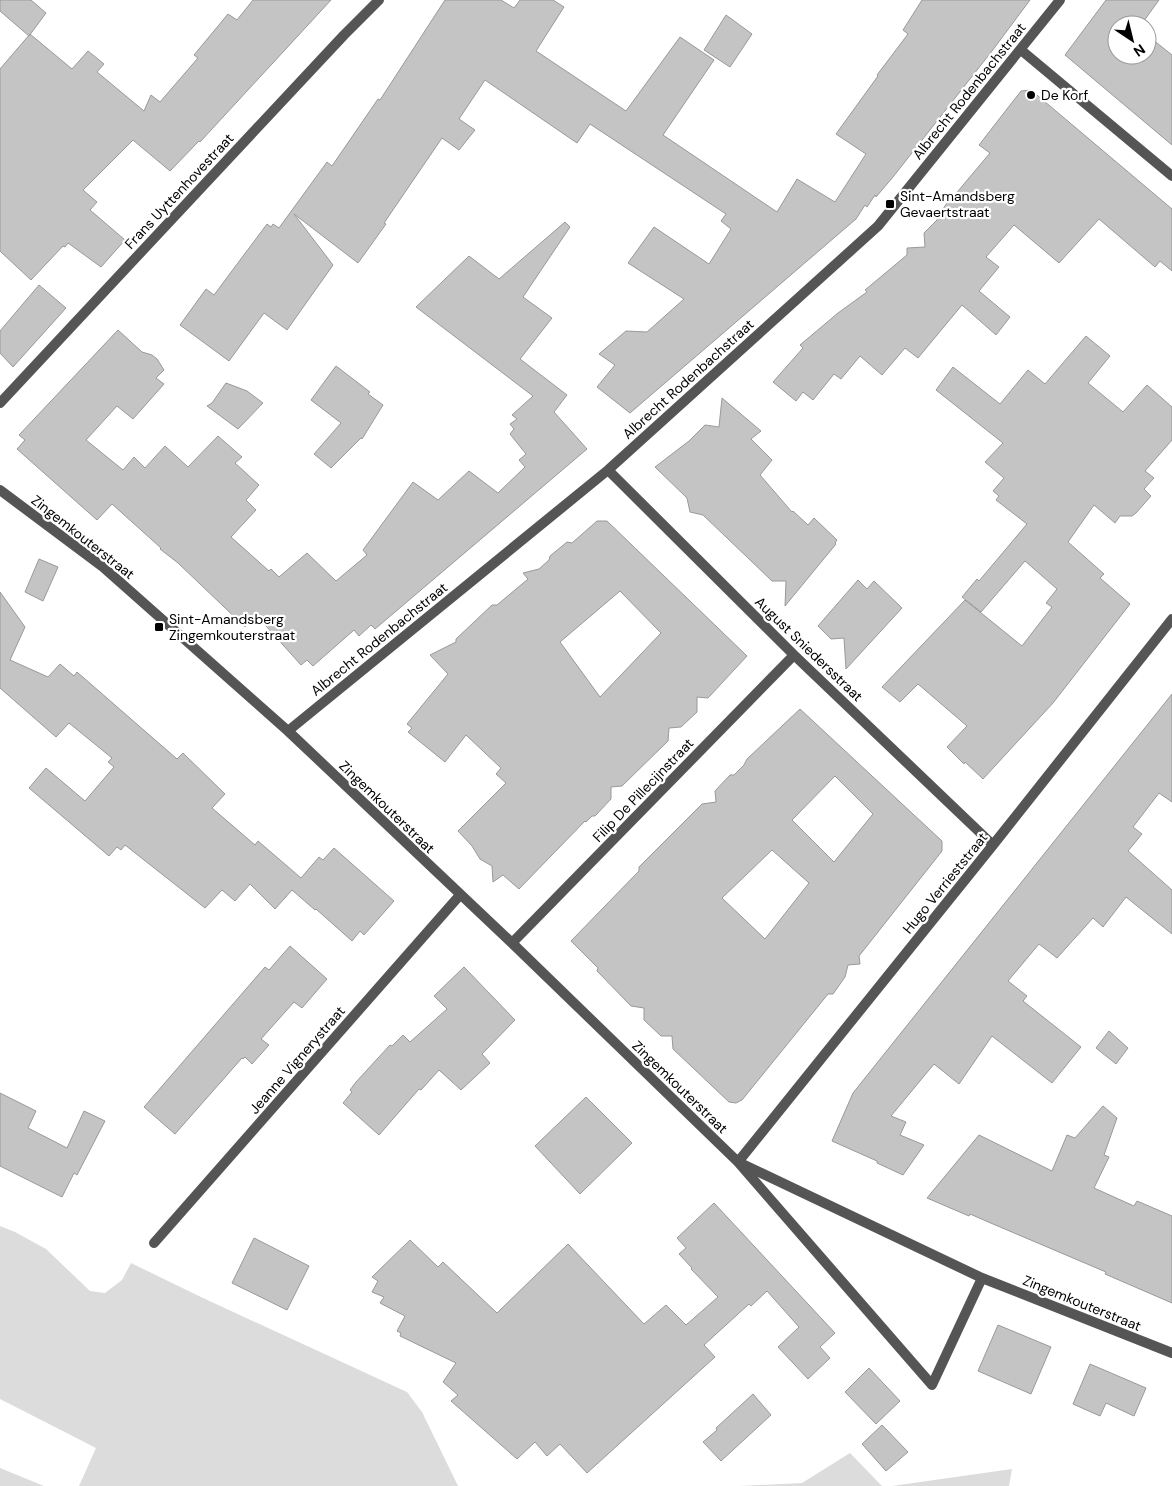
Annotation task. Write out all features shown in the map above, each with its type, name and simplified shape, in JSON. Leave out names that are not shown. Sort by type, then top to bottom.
[{"type":"street","name":"Frans Uyttenhovestraat","points":[[0,403],[379,0]]},
{"type":"street","name":"Albrecht Rodenbachstraat","points":[[288,731],[608,470],[878,226],[1060,0]]},
{"type":"street","points":[[1021,50],[1172,176]]},
{"type":"street","name":"August Sniedersstraat","points":[[608,470],[794,655],[993,845]]},
{"type":"street","name":"Zingemkouterstraat","points":[[0,490],[103,567],[288,731],[512,943],[738,1162],[932,1385],[982,1278]]},
{"type":"street","name":"Hugo Verrieststraat","points":[[738,1162],[1172,619]]},
{"type":"street","name":"Filip De Pillecijnstraat","points":[[512,943],[794,655]]},
{"type":"street","name":"Jeanne Vignerystraat","points":[[154,1244],[460,895]]},
{"type":"street","name":"Zingemkouterstraat","points":[[738,1162],[982,1278],[1172,1353]]},
{"type":"shaded area","points":[[0,1226],[46,1249],[90,1291],[105,1293],[122,1280],[131,1263],[407,1392],[422,1412],[458,1486],[79,1486],[96,1448],[0,1399]]},
{"type":"shaded area","points":[[850,1453],[882,1486],[738,1486],[802,1483]]},
{"type":"shaded area","points":[[0,1468],[44,1486],[0,1486]]},
{"type":"shaded area","points":[[1012,1469],[1009,1486],[892,1486]]},
{"type":"building","points":[[0,0],[31,0],[46,13],[29,36],[0,11]]},
{"type":"building","points":[[253,0],[331,0],[200,142],[170,171],[133,140],[83,190],[97,202],[90,210],[125,240],[101,267],[68,243],[31,280],[0,251],[0,69],[30,34],[72,69],[88,51],[104,64],[97,72],[144,111],[151,95],[160,102],[198,58],[194,55],[228,14],[237,20]]},
{"type":"building","points":[[445,0],[501,0],[514,8],[520,0],[553,0],[564,7],[536,51],[626,111],[680,37],[714,60],[663,135],[777,212],[797,179],[835,202],[866,154],[836,134],[908,34],[903,30],[922,0],[1030,0],[893,177],[876,197],[875,195],[867,207],[865,205],[856,219],[630,413],[597,387],[615,365],[599,354],[626,331],[647,332],[684,299],[628,263],[654,227],[709,264],[731,229],[721,221],[726,214],[590,124],[577,143],[485,80],[459,119],[475,130],[459,150],[442,138],[358,263],[294,214],[333,265],[287,330],[264,313],[229,361],[180,325],[206,289],[214,295],[267,224],[271,227],[273,224],[279,228],[327,162],[332,166],[378,99],[380,100]]},
{"type":"building","points":[[1106,0],[1159,0],[1148,15],[1107,15],[1107,65],[1157,65],[1157,43],[1172,55],[1172,145],[1065,55]]},
{"type":"building","points":[[726,15],[752,34],[730,67],[704,50]]},
{"type":"building","points":[[1031,90],[1172,209],[1172,271],[1160,261],[1155,267],[1099,219],[1059,263],[1014,225],[986,257],[999,267],[979,291],[1010,317],[996,335],[962,305],[918,358],[905,348],[882,375],[860,356],[841,379],[834,374],[813,400],[803,392],[796,401],[773,382],[803,348],[800,345],[838,313],[867,292],[865,290],[907,255],[907,248],[925,247],[924,233],[937,220],[952,196],[990,153],[979,145],[1021,91]]},
{"type":"building","points":[[565,222],[570,227],[523,297],[552,318],[520,359],[567,395],[554,412],[587,449],[375,629],[371,625],[359,636],[354,630],[313,666],[307,660],[301,665],[257,616],[245,627],[112,504],[97,520],[17,449],[25,440],[19,435],[118,330],[142,352],[152,355],[157,359],[164,370],[156,378],[164,384],[133,419],[117,406],[86,440],[123,470],[134,457],[145,468],[165,446],[188,467],[218,436],[242,457],[235,463],[259,485],[246,500],[256,510],[231,537],[269,571],[271,569],[279,577],[307,553],[336,581],[367,555],[363,550],[413,482],[438,500],[469,471],[498,493],[525,467],[519,460],[526,454],[510,434],[514,429],[510,424],[517,419],[512,415],[533,396],[416,307],[469,256],[499,279]]},
{"type":"building","points":[[39,285],[66,308],[13,367],[0,353],[0,331]]},
{"type":"building","points":[[1086,336],[1110,356],[1088,383],[1123,412],[1147,385],[1172,407],[1172,440],[1145,471],[1154,478],[1144,489],[1151,496],[1136,513],[1132,516],[1120,516],[1115,523],[1094,505],[1068,542],[1104,574],[1100,578],[1130,604],[1053,703],[983,779],[947,747],[967,726],[918,684],[900,702],[882,687],[965,600],[1022,646],[1052,607],[1046,603],[1057,589],[1025,561],[981,612],[962,597],[977,579],[979,581],[1027,524],[996,500],[999,496],[993,491],[1004,478],[985,462],[1003,443],[936,390],[953,367],[1000,404],[1028,370],[1045,384]]},
{"type":"building","points":[[336,366],[370,392],[368,394],[383,405],[362,439],[331,468],[314,454],[341,423],[311,400]]},
{"type":"building","points":[[226,383],[247,391],[263,403],[238,429],[207,406],[212,403]]},
{"type":"building","points":[[722,398],[761,431],[751,439],[772,460],[760,475],[792,512],[808,525],[814,518],[837,540],[836,544],[785,606],[786,581],[772,581],[703,515],[690,512],[687,498],[655,467],[689,441],[705,425],[719,427]]},
{"type":"building","points":[[597,521],[607,521],[747,656],[708,698],[697,697],[697,712],[681,727],[669,728],[668,741],[622,786],[611,787],[611,799],[595,816],[585,821],[519,889],[503,875],[493,882],[492,866],[480,859],[472,846],[458,831],[506,783],[496,774],[501,768],[466,735],[445,762],[408,732],[412,728],[407,724],[448,674],[430,655],[456,642],[456,639],[492,605],[497,605],[528,579],[523,573],[539,569],[549,560],[550,556],[567,542],[572,543]],"holes":[[[620,591],[661,633],[600,697],[560,642]]]},
{"type":"building","points":[[39,559],[58,567],[43,601],[25,592]]},
{"type":"building","points":[[858,580],[867,589],[874,581],[902,608],[846,669],[844,638],[831,639],[818,626]]},
{"type":"building","points":[[0,592],[25,627],[10,660],[48,677],[60,664],[74,676],[77,672],[177,759],[183,753],[225,794],[212,808],[255,845],[258,841],[301,878],[319,857],[323,860],[334,848],[394,901],[364,935],[360,931],[352,941],[292,890],[275,909],[250,884],[235,901],[222,890],[205,908],[125,845],[121,850],[117,847],[109,856],[29,788],[46,768],[85,801],[114,767],[108,762],[112,758],[69,723],[56,737],[0,688]]},
{"type":"building","points":[[1172,694],[1172,802],[1159,793],[1133,827],[1142,834],[1128,851],[1172,890],[1172,934],[1126,897],[1103,927],[1093,918],[1057,958],[1039,944],[1008,981],[1027,996],[1023,1001],[1081,1047],[1052,1083],[992,1036],[959,1084],[934,1064],[891,1116],[906,1122],[900,1135],[924,1145],[903,1175],[832,1141],[853,1093]]},
{"type":"building","points":[[800,709],[942,841],[942,851],[859,956],[860,964],[848,965],[845,977],[833,994],[828,994],[742,1100],[736,1103],[729,1102],[673,1049],[672,1036],[661,1036],[644,1020],[644,1008],[631,1006],[597,971],[598,968],[571,941],[639,871],[639,867],[702,804],[716,802],[715,791],[730,775],[734,775],[744,765],[747,759]],"holes":[[[835,776],[873,814],[834,862],[792,820]],[[772,850],[809,883],[765,939],[722,898]]]},
{"type":"building","points":[[290,946],[327,979],[302,1008],[294,1002],[261,1039],[269,1045],[252,1064],[245,1057],[242,1058],[175,1134],[144,1107],[265,967],[269,970]]},
{"type":"building","points":[[464,967],[515,1020],[482,1054],[490,1063],[461,1090],[439,1070],[421,1090],[419,1089],[379,1135],[343,1103],[352,1092],[350,1090],[356,1082],[390,1045],[392,1046],[403,1035],[410,1042],[447,1009],[434,996]]},
{"type":"building","points":[[1109,1031],[1128,1048],[1116,1064],[1096,1048]]},
{"type":"building","points":[[0,1093],[36,1111],[28,1128],[67,1148],[84,1111],[105,1121],[77,1175],[74,1173],[62,1197],[0,1166]]},
{"type":"building","points":[[586,1097],[632,1143],[580,1194],[535,1146]]},
{"type":"building","points":[[1103,1106],[1117,1118],[1104,1155],[1109,1157],[1094,1188],[1134,1206],[1137,1201],[1172,1216],[1172,1303],[1105,1274],[1106,1272],[970,1214],[969,1216],[927,1198],[979,1135],[1052,1171],[1067,1135],[1075,1138]]},
{"type":"building","points":[[714,1203],[835,1333],[820,1347],[830,1358],[808,1379],[778,1347],[799,1327],[767,1291],[751,1306],[749,1304],[704,1345],[715,1357],[587,1473],[560,1444],[547,1456],[535,1442],[517,1459],[451,1401],[458,1395],[443,1382],[456,1363],[400,1336],[401,1333],[397,1331],[405,1316],[380,1303],[384,1297],[372,1292],[378,1281],[372,1277],[410,1240],[438,1267],[443,1262],[497,1313],[568,1244],[644,1324],[666,1305],[686,1325],[718,1297],[679,1254],[686,1248],[677,1238]]},
{"type":"building","points":[[254,1238],[309,1266],[287,1310],[232,1283]]},
{"type":"building","points":[[998,1325],[1051,1347],[1031,1394],[978,1371]]},
{"type":"building","points":[[1090,1364],[1146,1388],[1134,1416],[1106,1403],[1100,1416],[1073,1404]]},
{"type":"building","points":[[869,1368],[900,1401],[876,1424],[845,1392]]},
{"type":"building","points":[[753,1394],[771,1415],[721,1461],[703,1442]]},
{"type":"building","points":[[882,1425],[908,1452],[886,1471],[862,1444]]},
{"type":"place","name":"De Korf","points":[[1031,95]]},
{"type":"place","name":"Sint-Amandsberg Gevaertstraat","points":[[890,204]]},
{"type":"place","name":"Sint-Amandsberg Zingemkouterstraat","points":[[159,627]]}]
